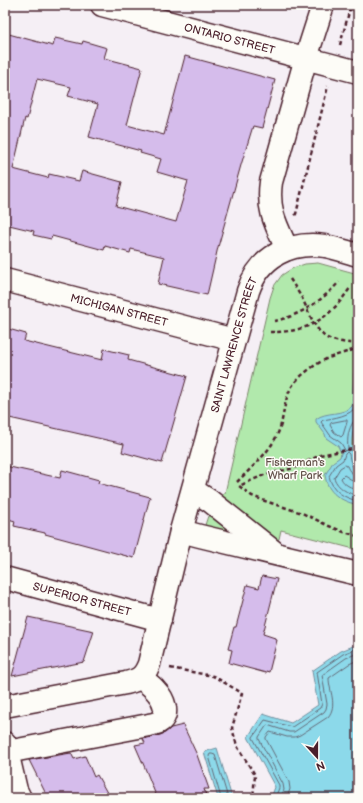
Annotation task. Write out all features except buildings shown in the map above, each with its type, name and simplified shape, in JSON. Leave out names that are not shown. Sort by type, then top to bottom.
[{"type":"street","name":"ONTARIO STREET","points":[[102,5],[358,72]]},
{"type":"street","points":[[287,249],[271,211],[271,182],[306,58],[324,5]]},
{"type":"street","name":"SAINT LAWRENCE STREET","points":[[145,671],[160,620],[181,531],[251,280],[264,263],[287,249],[306,245],[317,245],[358,255]]},
{"type":"street","name":"MICHIGAN STREET","points":[[5,280],[234,340]]},
{"type":"street","points":[[193,490],[210,501],[279,555]]},
{"type":"street","points":[[181,531],[358,574]]},
{"type":"street","name":"SUPERIOR STREET","points":[[5,578],[160,620]]},
{"type":"street","points":[[5,706],[133,682],[145,671],[162,699],[166,711],[163,718],[159,722],[149,725],[6,748],[16,790],[20,798]]},
{"type":"path","points":[[276,225],[290,219],[296,214],[351,5]]},
{"type":"path","points":[[290,279],[314,324],[326,337],[347,343],[358,344]]},
{"type":"path","points":[[274,320],[287,318],[320,300],[339,282]]},
{"type":"path","points":[[270,332],[294,330],[314,324],[326,316],[336,306],[350,288]]},
{"type":"path","points":[[237,482],[264,454],[275,440],[279,431],[287,395],[298,379],[327,359],[358,348]]},
{"type":"path","points":[[358,448],[320,456],[294,468],[264,475],[239,486],[252,496],[302,513],[329,526],[358,536]]},
{"type":"path","points":[[145,671],[213,676],[242,693],[232,728],[237,746],[255,774],[253,798]]},
{"type":"green space","name":"Fisherman's Wharf Park","points":[[318,263],[358,274],[358,550],[281,530],[279,539],[277,540],[221,501],[223,494],[225,493],[274,286],[282,275],[293,268],[305,264]]},
{"type":"green space","points":[[208,516],[215,516],[238,534],[209,528],[205,525]]},
{"type":"water","points":[[358,371],[358,422],[353,433],[352,452],[358,469],[358,505],[346,501],[336,495],[326,481],[325,475],[333,462],[340,457],[341,453],[338,446],[326,438],[325,434],[316,422],[316,419],[325,415],[344,411],[352,406],[354,373]]},
{"type":"water","points":[[358,644],[358,798],[271,798],[275,787],[248,737],[263,714],[291,723],[318,705],[312,671],[341,651]]},
{"type":"water","points":[[217,748],[232,798],[218,798],[204,752]]}]
